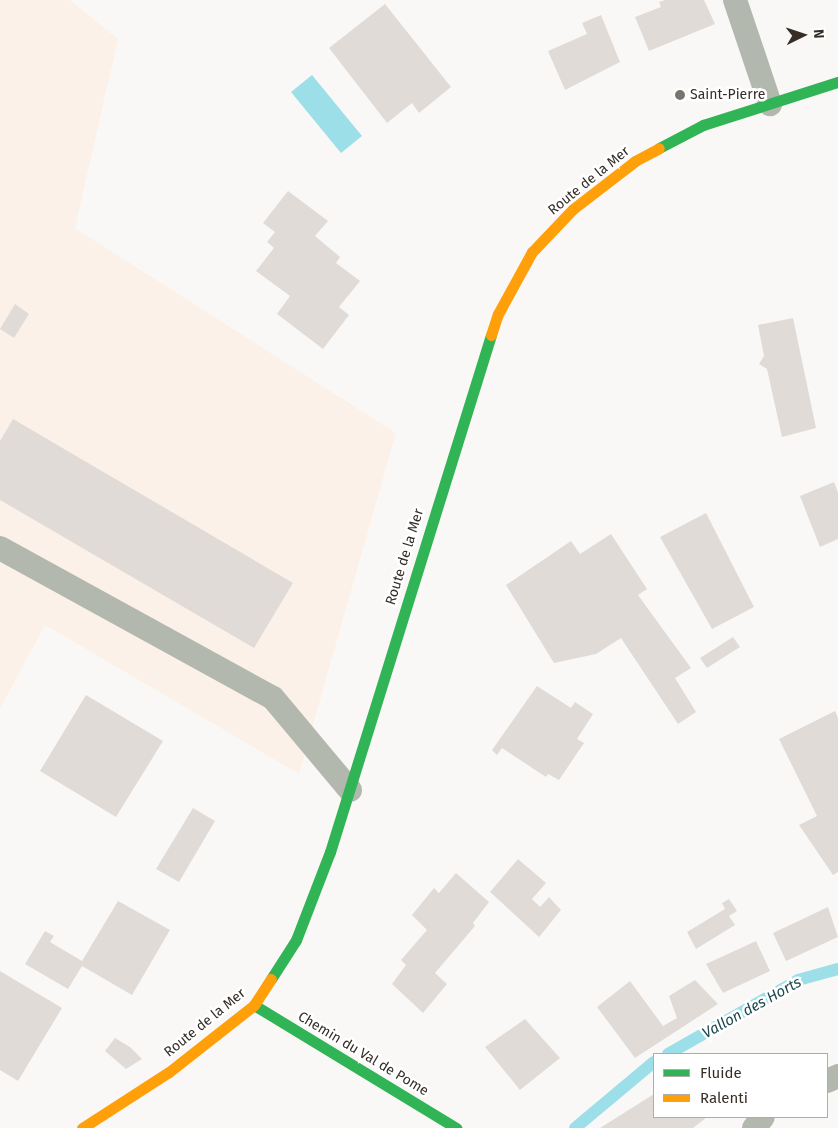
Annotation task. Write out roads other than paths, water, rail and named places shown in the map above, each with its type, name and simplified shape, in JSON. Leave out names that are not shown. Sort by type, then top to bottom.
[{"type":"main road","name":"Route de la Mer","points":[[82,1128],[169,1072],[254,1005],[296,940],[350,790],[498,314],[532,252],[574,209],[634,161],[702,125],[838,82]]},
{"type":"main road","name":"Chemin du Val de Pome","points":[[254,1005],[456,1128]]},
{"type":"lane","points":[[735,0],[770,104]]},
{"type":"lane","points":[[0,548],[273,698],[350,790]]},
{"type":"lane","points":[[754,1128],[762,1118]]},
{"type":"water","points":[[312,75],[362,136],[341,153],[291,92]]},
{"type":"waterway","name":"Vallon des Horts","points":[[670,1053],[798,980],[838,969]]},
{"type":"waterway","name":"Vallon des Horts","points":[[575,1128],[653,1063]]},
{"type":"place","name":"Saint-Pierre","points":[[680,95]]}]
